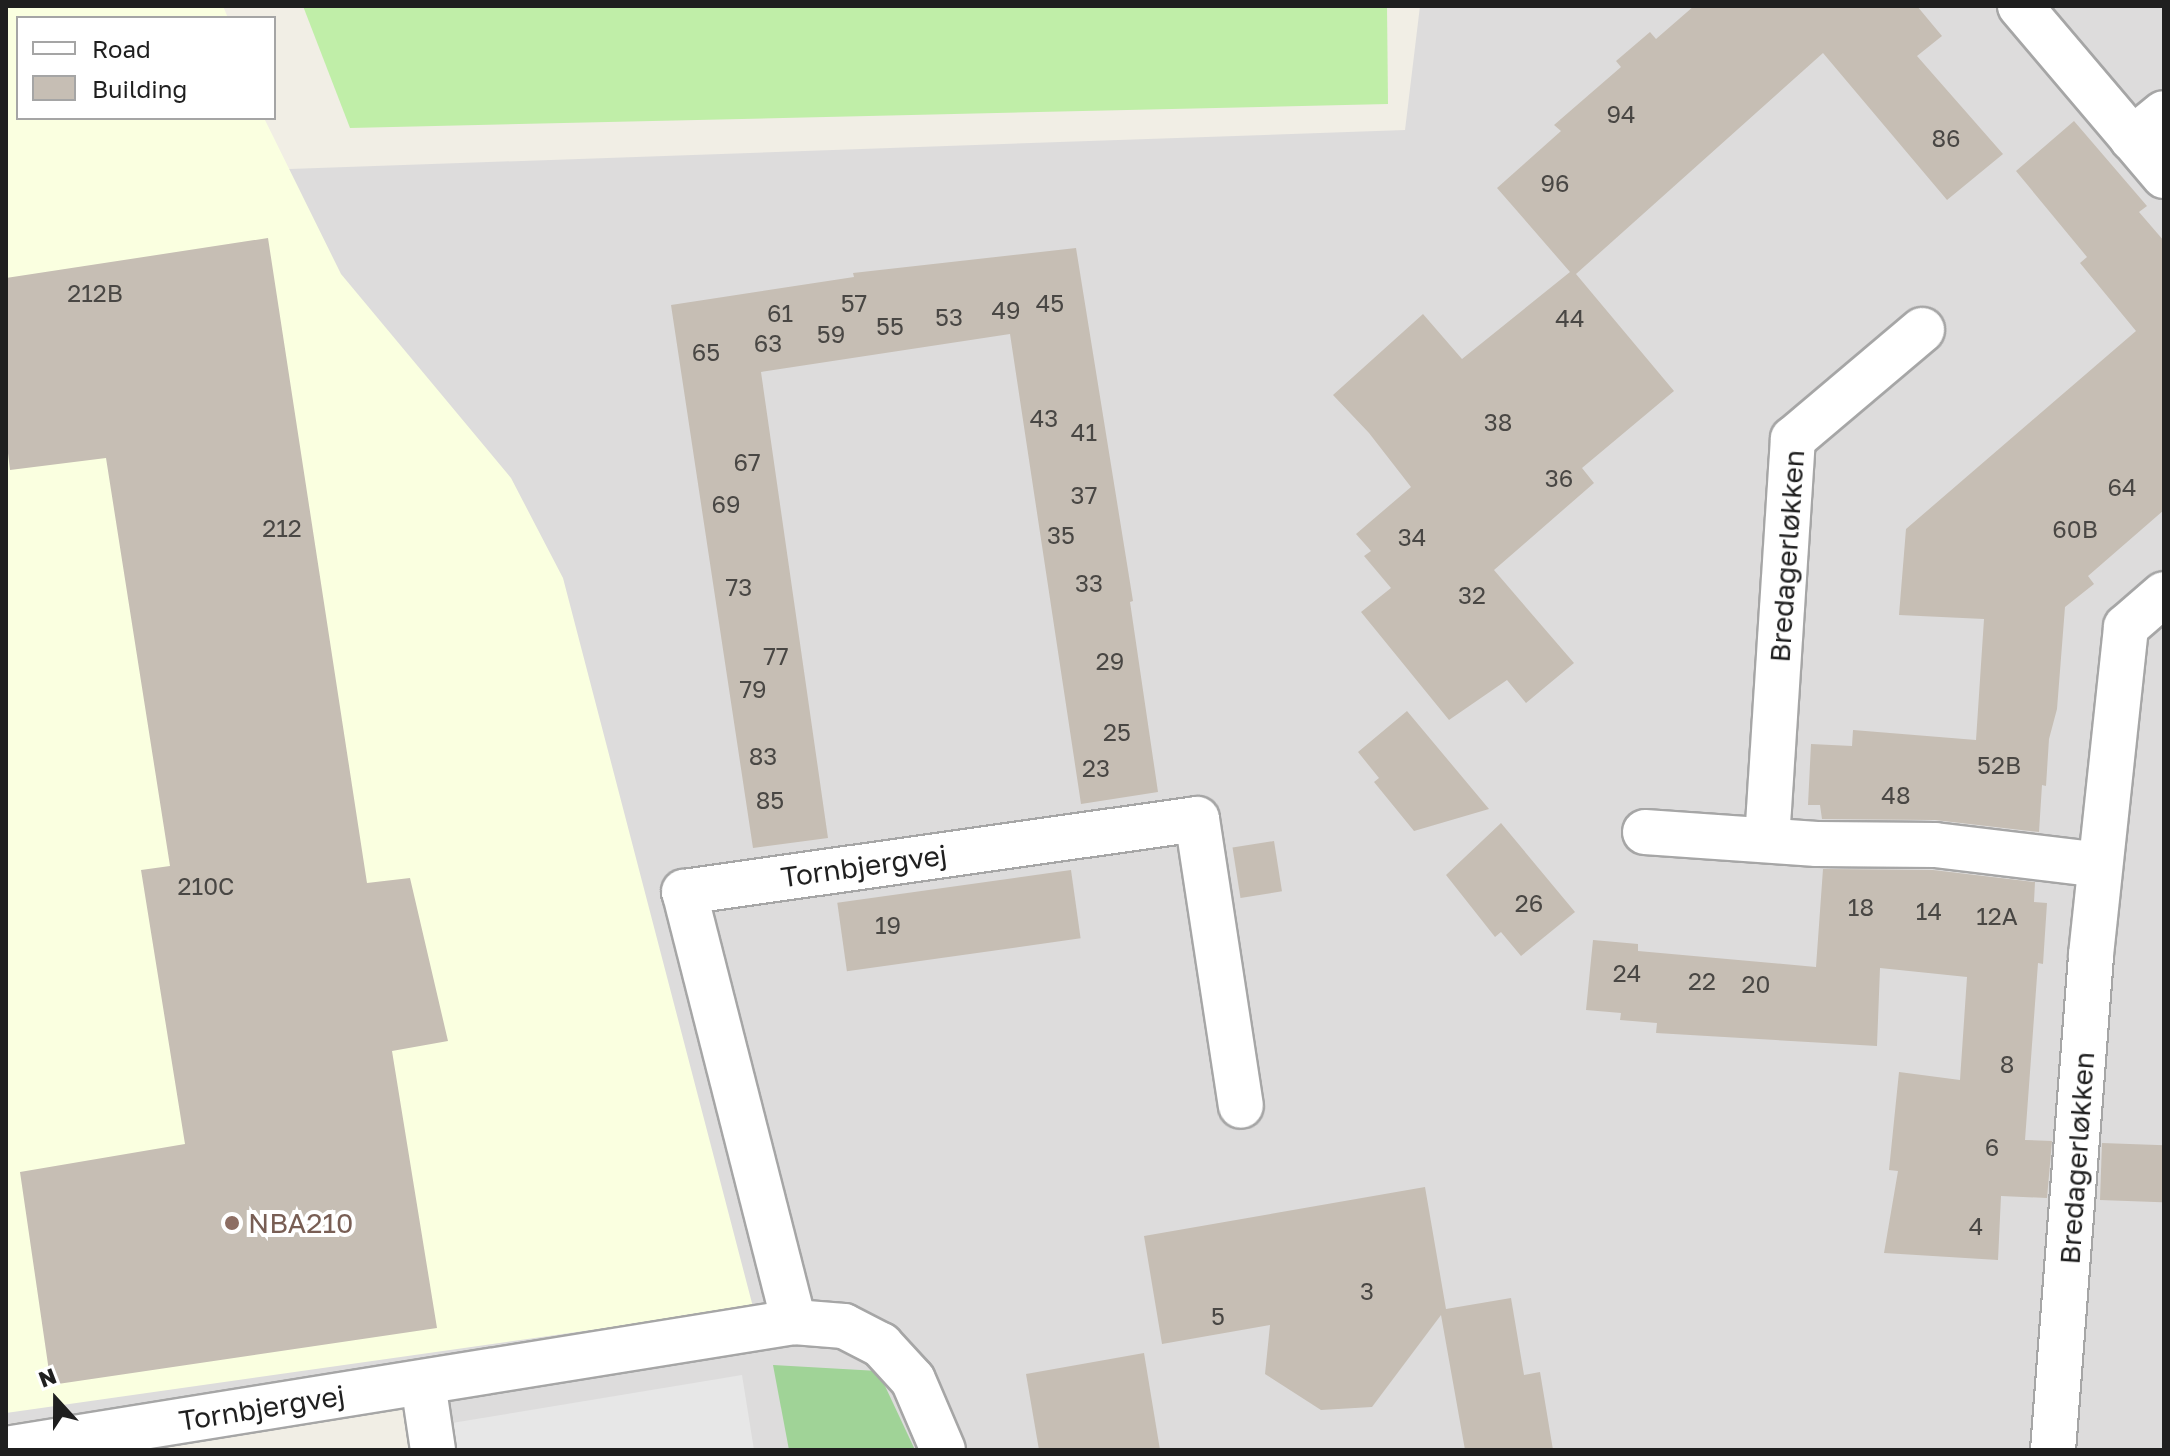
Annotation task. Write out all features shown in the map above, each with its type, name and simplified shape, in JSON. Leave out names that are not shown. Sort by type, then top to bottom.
[{"type":"street","points":[[2020,6],[2148,126],[2164,176]]},
{"type":"street","name":"Bredagerløkken","points":[[1767,840],[1793,439],[1922,330]]},
{"type":"street","name":"Bredagerløkken","points":[[2053,1450],[2100,865],[2126,627],[2164,594]]},
{"type":"street","name":"Tornbjergvej","points":[[794,1322],[684,892],[1197,819],[1241,1106]]},
{"type":"street","points":[[1645,832],[1767,840],[1935,845],[2100,865]]},
{"type":"street","name":"Tornbjergvej","points":[[6,1449],[794,1322],[844,1326],[881,1345],[913,1380],[943,1450]]},
{"type":"street","points":[[423,1383],[433,1450]]},
{"type":"shaded area","points":[[6,6],[223,6],[227,16],[16,16],[16,120],[265,120],[341,274],[511,478],[563,578],[753,1307],[6,1413]]},
{"type":"shaded area","points":[[1420,6],[2164,6],[2164,1450],[444,1450],[430,1362],[6,1424],[6,179],[1405,130]]},
{"type":"shaded area","points":[[742,1375],[754,1450],[456,1450],[452,1423]]},
{"type":"green space","points":[[303,6],[1387,6],[1388,104],[350,128]]},
{"type":"green space","points":[[773,1365],[878,1371],[915,1450],[789,1450]]},
{"type":"building","points":[[1694,6],[1917,6],[1942,36],[1917,56],[2003,154],[1947,200],[1823,53],[1576,274],[1674,391],[1582,468],[1594,483],[1494,570],[1574,663],[1526,703],[1507,680],[1449,720],[1361,612],[1391,588],[1364,556],[1371,551],[1356,534],[1411,487],[1369,433],[1333,395],[1423,314],[1462,359],[1570,272],[1497,188],[1561,131],[1554,125],[1621,67],[1616,61],[1650,32],[1656,39]]},
{"type":"building","points":[[2074,121],[2147,206],[2139,212],[2164,241],[2164,510],[2088,576],[2094,584],[2065,607],[2057,709],[2049,739],[2046,786],[2042,785],[2039,832],[1935,820],[1822,819],[1820,805],[1808,805],[1811,744],[1852,746],[1853,730],[1976,740],[1984,619],[1899,615],[1906,529],[2136,331],[2080,263],[2087,257],[2016,171]]},
{"type":"building","points":[[268,238],[367,883],[410,878],[448,1041],[392,1051],[437,1328],[51,1385],[20,1172],[185,1144],[141,870],[170,866],[106,458],[10,470],[6,436],[6,278]]},
{"type":"building","points":[[1076,248],[1133,601],[1130,602],[1158,792],[1081,804],[1010,334],[761,372],[828,838],[753,848],[671,305],[854,277],[853,273]]},
{"type":"building","points":[[1407,711],[1489,809],[1414,831],[1374,782],[1379,778],[1358,752]]},
{"type":"building","points":[[1501,823],[1575,912],[1521,956],[1501,932],[1495,937],[1446,875]]},
{"type":"building","points":[[1274,841],[1282,891],[1240,898],[1233,848]]},
{"type":"building","points":[[1823,869],[1933,870],[2035,882],[2034,902],[2047,903],[2043,964],[2038,963],[2025,1140],[2052,1141],[2047,1198],[2001,1196],[1998,1260],[1884,1253],[1898,1171],[1889,1170],[1899,1072],[1960,1080],[1967,977],[1880,968],[1877,1046],[1656,1033],[1657,1023],[1620,1020],[1621,1013],[1586,1010],[1593,940],[1638,944],[1638,951],[1816,967]]},
{"type":"building","points":[[1071,870],[1081,938],[847,971],[837,903]]},
{"type":"building","points":[[2102,1143],[2164,1145],[2162,1202],[2100,1200]]},
{"type":"building","points":[[1425,1187],[1446,1309],[1511,1298],[1524,1375],[1540,1372],[1553,1450],[1465,1450],[1441,1315],[1372,1407],[1321,1410],[1265,1374],[1270,1325],[1162,1344],[1144,1236]]},
{"type":"building","points":[[1144,1353],[1160,1450],[1039,1450],[1026,1374]]},
{"type":"place","name":"NBA210","points":[[232,1223]]}]
